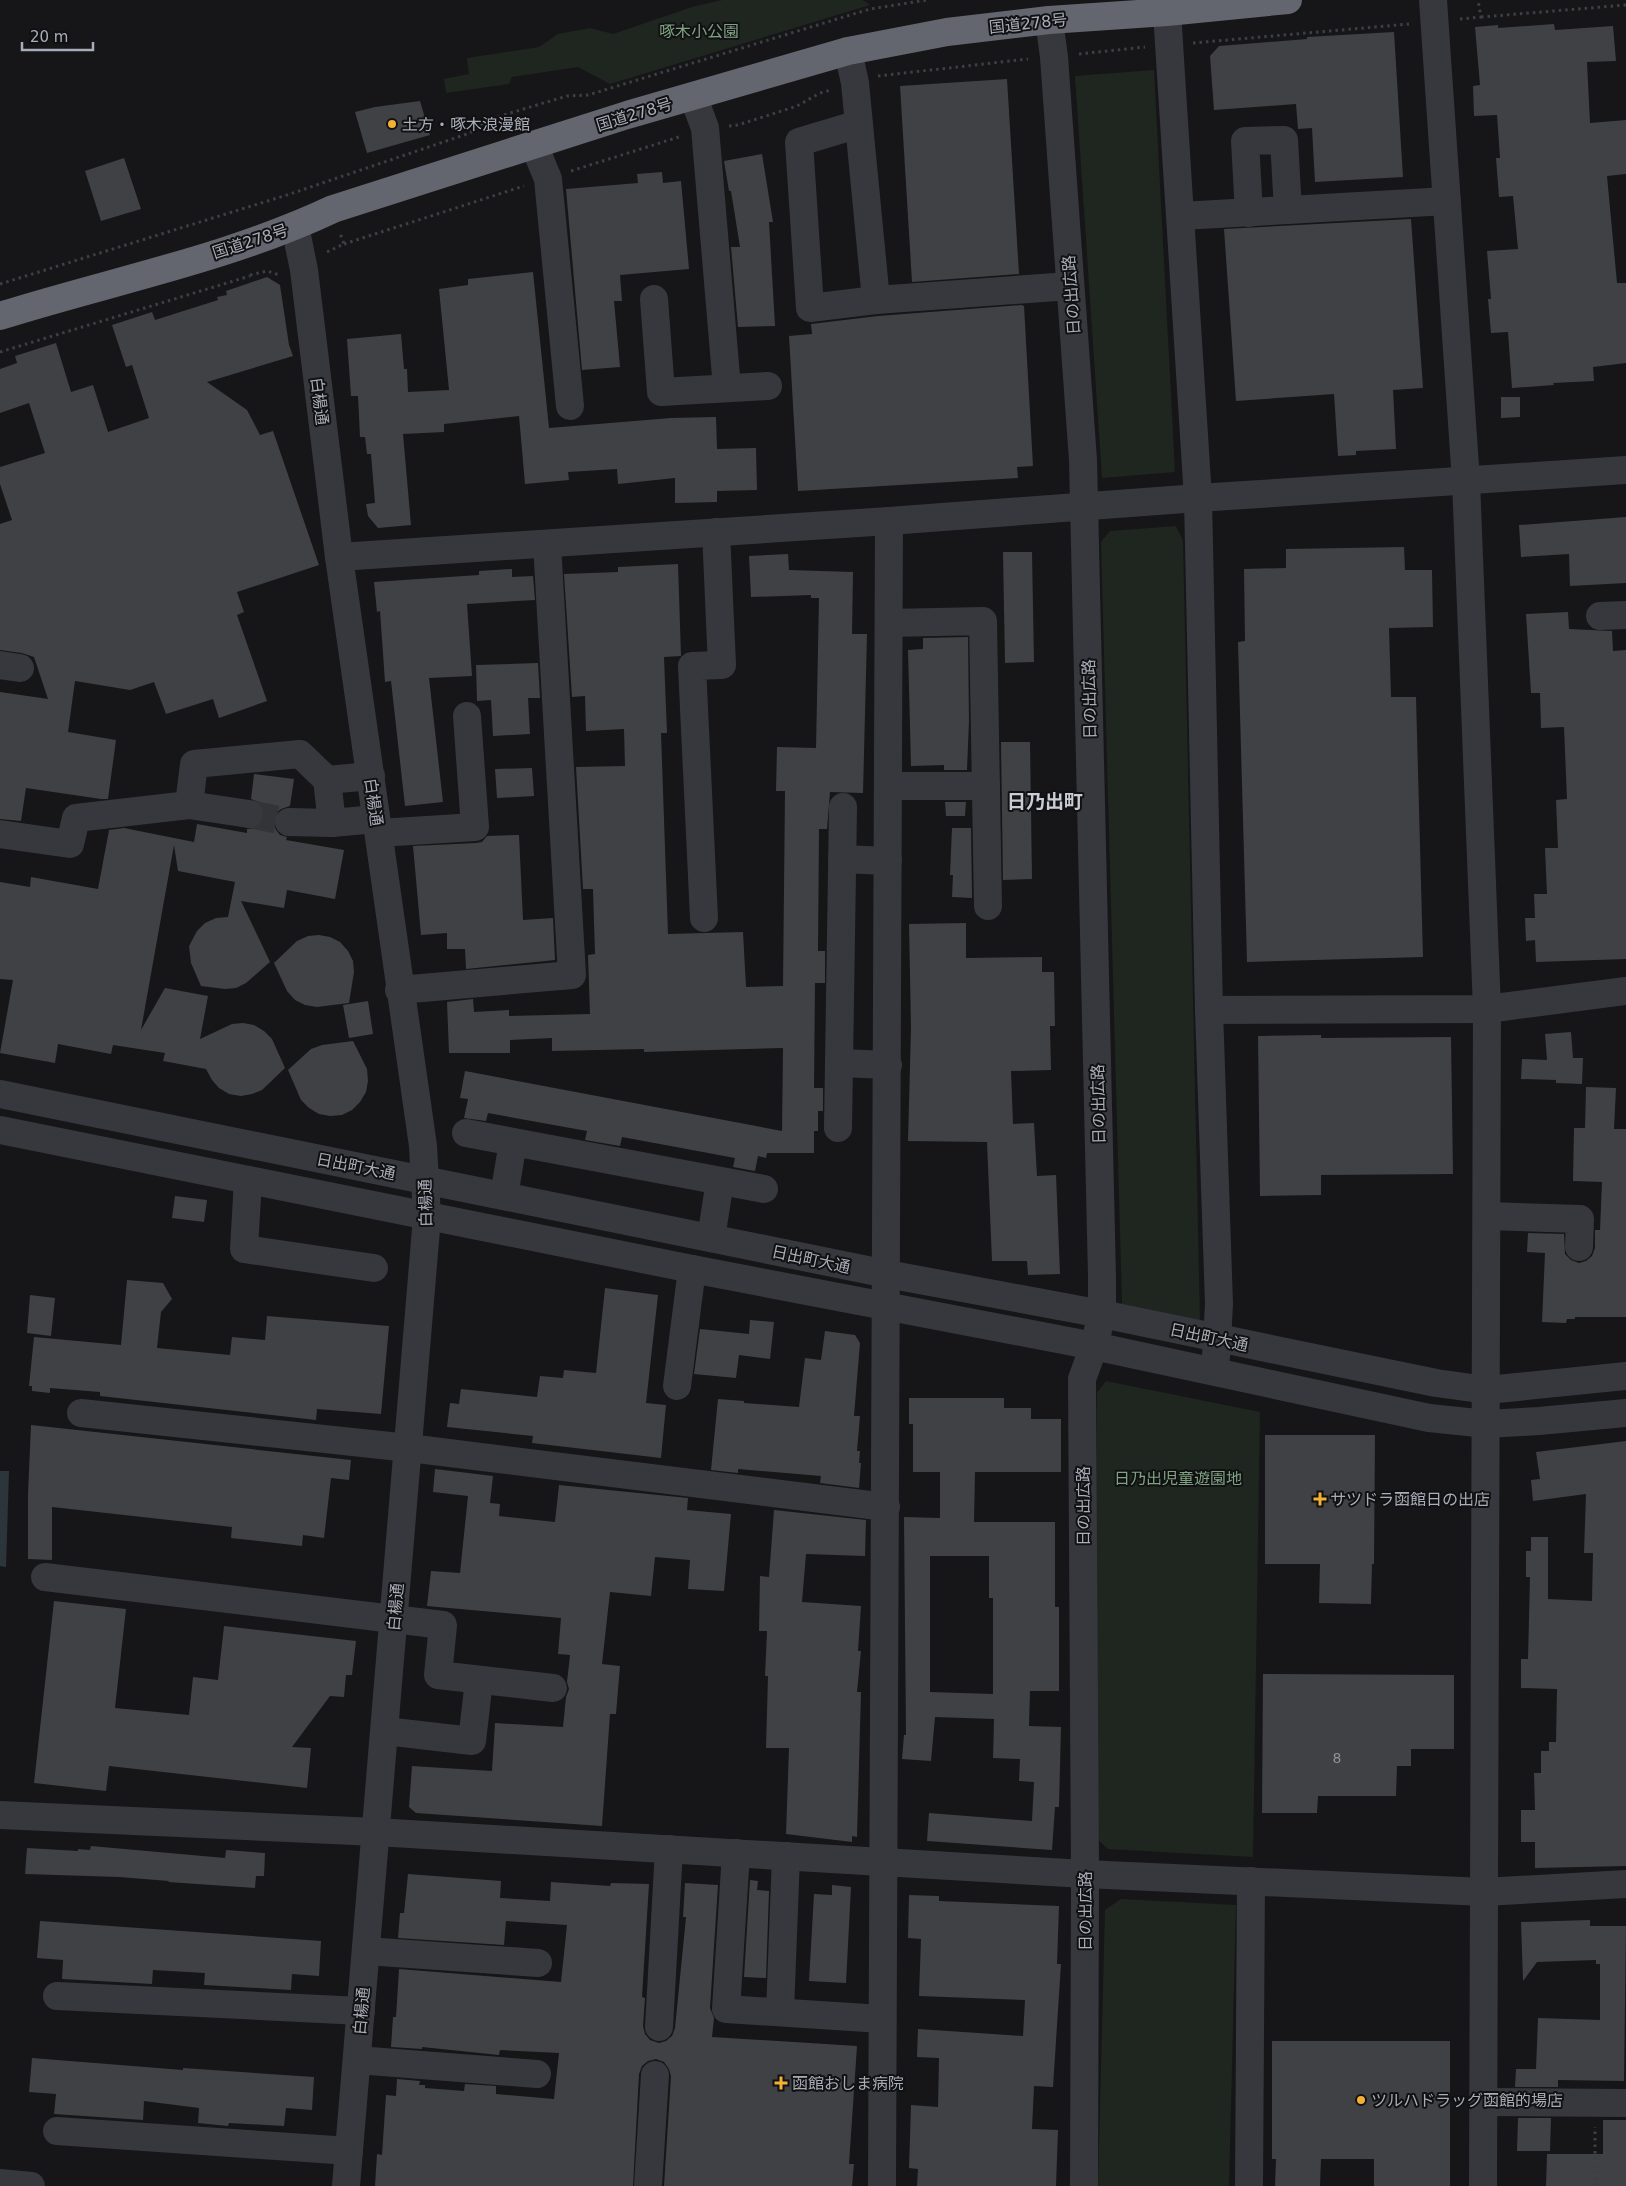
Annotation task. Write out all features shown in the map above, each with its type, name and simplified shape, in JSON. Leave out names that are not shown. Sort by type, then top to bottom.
[{"type":"highway","name":"国道278号","points":[[0,316],[241,245],[295,226],[333,209],[693,96],[848,51],[946,32],[1049,20],[1167,12],[1288,0]]},
{"type":"street","points":[[1434,11],[1466,481],[1487,1009],[1483,2186]]},
{"type":"street","points":[[1167,12],[1182,216],[1198,498],[1209,1010],[1219,1304],[1214,1372]]},
{"type":"street","name":"日の出広路","points":[[1049,20],[1054,57],[1083,460],[1102,1314],[1094,1346],[1082,1379],[1085,1874],[1084,2186]]},
{"type":"street","points":[[848,51],[855,83],[876,300]]},
{"type":"street","points":[[693,96],[705,128],[727,388]]},
{"type":"street","points":[[859,124],[799,142],[810,308],[876,300],[1070,286]]},
{"type":"street","points":[[1249,213],[1245,142],[1284,140],[1288,210]]},
{"type":"street","points":[[534,145],[548,179],[570,406]]},
{"type":"street","points":[[1182,216],[1447,201]]},
{"type":"street","name":"白楊通","points":[[295,226],[304,270],[339,557],[371,776],[399,990],[423,1146],[427,1217],[346,2186]]},
{"type":"street","points":[[654,299],[661,392],[768,386]]},
{"type":"street","points":[[339,557],[1626,470]]},
{"type":"street","points":[[882,2186],[890,521]]},
{"type":"street","points":[[704,918],[692,666],[722,665],[716,532]]},
{"type":"street","points":[[399,990],[572,975],[547,544]]},
{"type":"street","points":[[889,623],[983,621],[988,906]]},
{"type":"street","points":[[289,822],[377,826],[474,827],[467,716]]},
{"type":"street","points":[[188,805],[194,764],[300,754],[327,780],[332,824]]},
{"type":"street","points":[[327,780],[371,776]]},
{"type":"street","points":[[888,786],[986,786]]},
{"type":"street","points":[[0,834],[70,844],[76,818],[188,805],[249,814]]},
{"type":"street","points":[[838,1128],[843,807]]},
{"type":"street","points":[[842,859],[888,861]]},
{"type":"street","points":[[1209,1010],[1487,1009],[1626,991]]},
{"type":"street","points":[[840,1063],[888,1065]]},
{"type":"street","name":"日出町大通","points":[[0,1094],[887,1274],[1102,1314],[1217,1339],[1436,1382],[1487,1390],[1626,1376]]},
{"type":"street","name":"日出町大通","points":[[0,1132],[692,1269],[1094,1346],[1429,1418],[1487,1424],[1539,1422],[1626,1413]]},
{"type":"street","points":[[466,1133],[764,1190]]},
{"type":"street","points":[[504,1196],[513,1142]]},
{"type":"street","points":[[248,1180],[244,1249],[374,1268]]},
{"type":"street","points":[[711,1238],[720,1181]]},
{"type":"street","points":[[1487,1216],[1580,1219],[1579,1247]]},
{"type":"street","points":[[677,1386],[692,1269]]},
{"type":"street","points":[[81,1413],[409,1448],[886,1507]]},
{"type":"street","points":[[45,1577],[443,1625],[438,1675],[553,1688]]},
{"type":"street","points":[[385,1731],[472,1741],[479,1680]]},
{"type":"street","points":[[6,1816],[376,1832],[1085,1874],[1484,1892],[1626,1884]]},
{"type":"street","points":[[658,2027],[669,1849]]},
{"type":"street","points":[[736,1853],[726,2009],[882,2019]]},
{"type":"street","points":[[780,2012],[786,1856]]},
{"type":"street","points":[[1249,2186],[1250,1880]]},
{"type":"street","points":[[366,1951],[538,1963]]},
{"type":"street","points":[[57,1996],[361,2011]]},
{"type":"street","points":[[357,2060],[537,2074]]},
{"type":"street","points":[[648,2186],[655,2075]]},
{"type":"street","points":[[1483,2102],[1626,2103]]},
{"type":"street","points":[[57,2131],[349,2151]]},
{"type":"street","points":[[0,2183],[32,2186]]},
{"type":"path","points":[[0,284],[287,195],[470,133],[487,120],[496,117],[567,96],[588,95],[870,9],[927,0]]},
{"type":"path","points":[[1478,0],[1480,17]]},
{"type":"path","points":[[344,244],[705,128],[738,125],[796,106],[820,93],[884,75],[1170,45],[1434,11],[1480,17],[1626,5]]},
{"type":"path","points":[[0,352],[250,276]]},
{"type":"path","points":[[1595,2186],[1596,2103]]},
{"type":"green space","name":"啄木小公園","points":[[722,0],[863,0],[870,5],[610,84],[578,67],[512,77],[509,84],[446,93],[444,79],[469,74],[467,58],[539,47],[558,34],[590,28],[613,34],[692,7]]},
{"type":"green space","points":[[1154,70],[1175,472],[1102,478],[1075,76]]},
{"type":"green space","points":[[1176,526],[1183,541],[1200,1321],[1122,1304],[1101,542],[1110,531]]},
{"type":"green space","name":"日乃出児童遊園地","points":[[1106,1381],[1260,1412],[1253,1857],[1108,1849],[1095,1837],[1097,1393]]},
{"type":"green space","points":[[1121,1899],[1236,1905],[1229,2186],[1098,2186],[1105,1910]]},
{"type":"shaded area","points":[[0,1471],[9,1471],[6,1567],[0,1566]]},
{"type":"building","points":[[1554,24],[1555,30],[1613,26],[1616,61],[1587,62],[1590,123],[1626,120],[1626,174],[1607,176],[1617,283],[1626,283],[1626,363],[1593,367],[1594,381],[1512,388],[1508,332],[1491,333],[1488,299],[1491,299],[1487,251],[1518,249],[1513,196],[1499,197],[1496,158],[1500,158],[1497,115],[1474,116],[1473,86],[1480,85],[1475,27],[1498,25],[1498,28]]},
{"type":"building","points":[[1394,32],[1403,177],[1315,182],[1312,128],[1298,129],[1296,104],[1214,110],[1210,56],[1219,46],[1307,39],[1307,37]]},
{"type":"building","points":[[1007,79],[1019,274],[912,282],[900,86]]},
{"type":"building","name":"土方・啄木浪漫館","points":[[420,101],[430,135],[367,153],[355,112],[375,107]]},
{"type":"building","points":[[762,154],[773,222],[769,222],[775,326],[738,327],[731,247],[740,247],[724,161]]},
{"type":"building","points":[[124,158],[141,209],[101,221],[85,171]]},
{"type":"building","points":[[662,172],[663,183],[681,181],[689,269],[620,275],[622,301],[614,301],[620,367],[582,370],[566,189],[638,183],[637,174]]},
{"type":"building","points":[[1411,219],[1423,388],[1393,390],[1396,449],[1356,451],[1356,455],[1338,456],[1334,394],[1236,401],[1224,229]]},
{"type":"building","points":[[533,272],[549,428],[671,418],[716,417],[717,449],[756,448],[757,490],[717,491],[717,502],[675,503],[675,478],[618,484],[617,469],[568,472],[569,480],[525,484],[519,416],[444,424],[444,432],[403,434],[411,525],[378,528],[368,516],[366,504],[375,503],[371,454],[367,454],[365,437],[360,437],[358,396],[351,396],[347,339],[401,334],[404,369],[407,369],[408,392],[449,390],[439,289],[468,285],[468,279]]},
{"type":"building","points":[[267,277],[280,285],[289,345],[293,356],[207,382],[247,410],[260,435],[273,431],[319,565],[237,592],[244,612],[237,615],[267,701],[219,718],[213,699],[166,714],[154,682],[130,690],[75,681],[68,732],[116,740],[108,799],[26,788],[21,821],[0,819],[0,692],[48,699],[34,657],[0,650],[0,524],[12,520],[0,484],[0,467],[45,453],[29,403],[0,413],[0,369],[17,363],[15,356],[56,343],[71,392],[93,385],[108,432],[149,418],[132,365],[126,367],[112,325],[152,312],[155,320],[218,300],[217,297],[227,295],[226,291]]},
{"type":"building","points":[[1024,306],[1033,466],[1017,467],[1018,478],[798,491],[789,336],[812,334],[811,324],[878,316]]},
{"type":"building","points":[[1501,397],[1520,397],[1520,417],[1501,418]]},
{"type":"building","points":[[1626,517],[1626,583],[1570,586],[1569,554],[1521,557],[1519,525]]},
{"type":"building","points":[[1404,547],[1405,570],[1432,570],[1433,627],[1389,628],[1391,697],[1416,697],[1423,957],[1247,962],[1238,642],[1245,641],[1244,569],[1286,568],[1286,549]]},
{"type":"building","points":[[1003,552],[1032,552],[1034,662],[1005,663]]},
{"type":"building","points":[[788,554],[789,570],[853,572],[852,634],[867,634],[863,793],[830,792],[827,829],[819,829],[818,951],[825,951],[825,983],[815,983],[814,1088],[823,1088],[823,1111],[818,1111],[818,1131],[814,1131],[814,1153],[767,1153],[766,1158],[758,1156],[755,1171],[733,1167],[735,1158],[622,1137],[620,1146],[585,1140],[587,1131],[488,1113],[486,1121],[464,1118],[468,1099],[460,1098],[465,1071],[782,1131],[783,1048],[644,1052],[644,1049],[552,1051],[552,1038],[510,1040],[510,1053],[449,1053],[447,1002],[473,999],[474,1012],[509,1010],[509,1016],[590,1014],[588,955],[595,954],[593,889],[583,889],[576,767],[625,766],[624,729],[586,731],[585,696],[572,697],[564,574],[618,572],[618,567],[678,564],[681,656],[664,657],[667,733],[661,733],[668,934],[743,932],[746,987],[783,986],[785,791],[776,791],[777,747],[816,748],[819,598],[811,598],[811,595],[751,597],[749,556]]},
{"type":"building","points":[[512,569],[512,577],[533,576],[535,600],[467,604],[472,676],[429,678],[443,802],[405,806],[391,681],[385,682],[380,611],[377,612],[374,582],[479,575],[479,571]]},
{"type":"building","points":[[1568,612],[1569,629],[1612,631],[1613,651],[1626,650],[1626,959],[1536,962],[1535,940],[1526,941],[1525,918],[1535,918],[1534,894],[1547,894],[1545,848],[1558,848],[1556,800],[1567,799],[1564,727],[1541,728],[1540,693],[1531,693],[1526,614]]},
{"type":"building","points":[[968,637],[969,721],[967,770],[944,770],[944,765],[911,766],[908,650],[923,649],[923,638]]},
{"type":"building","points":[[538,663],[540,698],[528,698],[530,734],[493,736],[491,700],[477,701],[476,665]]},
{"type":"building","points":[[1001,742],[1030,742],[1032,879],[1003,880]]},
{"type":"building","points":[[532,768],[534,796],[497,798],[495,769]]},
{"type":"building","points":[[254,774],[294,779],[290,806],[281,809],[275,814],[273,821],[280,835],[287,837],[286,840],[344,850],[335,899],[287,890],[284,908],[241,901],[270,962],[246,983],[236,988],[225,989],[201,986],[191,963],[189,946],[197,931],[205,923],[216,918],[228,917],[235,882],[178,871],[174,845],[141,1030],[165,988],[208,996],[200,1039],[232,1024],[254,1025],[272,1039],[285,1068],[262,1090],[241,1096],[229,1094],[219,1088],[206,1069],[163,1061],[165,1053],[113,1045],[111,1054],[58,1044],[55,1063],[0,1053],[13,980],[0,979],[0,882],[30,887],[31,877],[98,889],[109,830],[124,828],[194,842],[197,824],[247,833],[247,829],[254,829],[261,824],[264,816],[264,809],[259,802],[251,799]]},
{"type":"building","points":[[945,802],[966,802],[965,816],[946,816]]},
{"type":"building","points":[[952,828],[971,828],[972,898],[952,897],[953,875],[950,875]]},
{"type":"building","points":[[519,835],[523,920],[553,918],[555,960],[466,969],[465,949],[447,949],[447,933],[421,935],[413,846],[476,843],[482,842],[487,836]]},
{"type":"building","points":[[966,923],[966,958],[1042,957],[1042,972],[1054,972],[1055,1026],[1050,1026],[1051,1070],[1011,1071],[1013,1124],[1034,1123],[1037,1176],[1056,1175],[1060,1274],[1028,1275],[1027,1261],[992,1261],[987,1142],[908,1141],[911,1027],[909,924]]},
{"type":"building","points":[[308,936],[330,937],[340,942],[348,951],[353,961],[354,972],[349,1003],[317,1007],[305,1005],[295,1000],[287,991],[274,963],[297,941]]},
{"type":"building","points":[[368,1001],[373,1034],[349,1038],[343,1005]]},
{"type":"building","points":[[1571,1032],[1573,1058],[1583,1058],[1582,1084],[1556,1083],[1556,1080],[1521,1079],[1522,1059],[1547,1060],[1545,1034]]},
{"type":"building","points":[[1321,1035],[1321,1038],[1451,1037],[1453,1174],[1321,1175],[1321,1195],[1260,1196],[1258,1036]]},
{"type":"building","points":[[353,1041],[367,1069],[368,1081],[366,1092],[352,1110],[342,1115],[330,1116],[319,1114],[301,1100],[288,1070],[311,1049],[322,1045]]},
{"type":"building","points":[[1586,1087],[1616,1088],[1614,1129],[1626,1129],[1626,1317],[1575,1317],[1575,1319],[1567,1319],[1566,1323],[1542,1322],[1545,1253],[1527,1252],[1528,1233],[1564,1234],[1565,1254],[1571,1260],[1579,1263],[1586,1261],[1592,1256],[1595,1248],[1595,1230],[1600,1230],[1602,1182],[1573,1181],[1574,1128],[1585,1128]]},
{"type":"building","points":[[175,1196],[207,1200],[204,1222],[172,1218]]},
{"type":"building","points":[[127,1280],[163,1283],[172,1299],[161,1312],[157,1348],[230,1355],[232,1337],[265,1340],[267,1316],[389,1326],[381,1414],[317,1409],[316,1420],[100,1396],[100,1392],[50,1388],[50,1393],[32,1391],[32,1386],[29,1386],[34,1337],[121,1345]]},
{"type":"building","points":[[605,1288],[658,1295],[646,1403],[666,1405],[661,1458],[532,1443],[533,1436],[447,1427],[450,1403],[459,1404],[461,1389],[537,1397],[540,1376],[563,1378],[564,1370],[596,1373]]},
{"type":"building","points":[[30,1295],[55,1298],[51,1336],[27,1333]]},
{"type":"building","points":[[750,1320],[774,1322],[770,1359],[739,1355],[736,1378],[694,1374],[700,1329],[749,1334]]},
{"type":"building","points":[[825,1331],[855,1335],[860,1343],[854,1416],[860,1416],[857,1451],[860,1451],[859,1463],[861,1463],[859,1488],[820,1483],[821,1476],[738,1469],[738,1473],[711,1470],[718,1399],[799,1407],[805,1358],[821,1360]]},
{"type":"building","points":[[909,1398],[1004,1398],[1004,1408],[1031,1408],[1031,1419],[1061,1419],[1061,1472],[975,1472],[974,1522],[1055,1522],[1055,1607],[1059,1607],[1059,1691],[1030,1691],[1029,1726],[1061,1727],[1059,1807],[1055,1807],[1052,1850],[927,1841],[929,1813],[1032,1821],[1034,1782],[1019,1781],[1020,1759],[993,1758],[994,1719],[935,1717],[931,1761],[902,1759],[904,1735],[906,1735],[904,1517],[940,1518],[940,1472],[913,1472],[913,1424],[909,1424]],"holes":[[[930,1556],[989,1556],[989,1598],[993,1598],[993,1694],[930,1692]]]},
{"type":"building","points":[[31,1425],[351,1460],[349,1480],[331,1478],[324,1538],[303,1535],[302,1546],[231,1538],[232,1527],[52,1507],[52,1560],[28,1559]]},
{"type":"building","name":"サツドラ函館日の出店","points":[[1265,1435],[1375,1435],[1374,1564],[1372,1564],[1371,1604],[1319,1603],[1320,1564],[1265,1564]]},
{"type":"building","points":[[1626,1441],[1626,1866],[1535,1868],[1535,1842],[1521,1842],[1521,1810],[1535,1810],[1534,1773],[1541,1773],[1541,1751],[1549,1751],[1549,1742],[1556,1742],[1557,1689],[1521,1688],[1521,1659],[1528,1659],[1530,1577],[1526,1577],[1526,1551],[1531,1551],[1531,1537],[1548,1537],[1548,1599],[1592,1601],[1593,1553],[1584,1553],[1586,1494],[1533,1501],[1531,1480],[1540,1479],[1536,1452]]},
{"type":"building","points":[[435,1469],[493,1476],[490,1503],[500,1504],[499,1516],[555,1522],[559,1485],[688,1498],[687,1510],[731,1514],[724,1591],[688,1589],[690,1560],[655,1557],[651,1596],[610,1592],[602,1664],[620,1666],[616,1714],[610,1714],[602,1826],[416,1813],[409,1807],[412,1766],[492,1771],[495,1723],[563,1727],[566,1697],[569,1689],[567,1682],[570,1655],[558,1654],[561,1618],[427,1606],[431,1571],[460,1573],[468,1496],[433,1492]]},
{"type":"building","points":[[774,1510],[866,1520],[865,1556],[806,1554],[802,1602],[861,1606],[858,1651],[861,1651],[857,1692],[861,1692],[857,1837],[852,1836],[852,1842],[786,1834],[789,1748],[766,1748],[768,1676],[765,1676],[767,1631],[759,1631],[760,1576],[769,1577]]},
{"type":"building","points":[[54,1601],[126,1609],[115,1708],[189,1715],[193,1677],[218,1680],[224,1626],[356,1641],[352,1675],[346,1675],[344,1697],[330,1696],[292,1747],[311,1748],[307,1788],[109,1766],[106,1791],[34,1783]]},
{"type":"building","points":[[1263,1674],[1454,1675],[1454,1749],[1411,1749],[1411,1766],[1397,1766],[1396,1796],[1318,1796],[1317,1813],[1262,1813]]},
{"type":"building","points":[[91,1846],[225,1858],[226,1850],[265,1853],[264,1876],[256,1876],[255,1888],[119,1877],[25,1874],[27,1848],[78,1851],[78,1849],[90,1850]]},
{"type":"building","points":[[408,1874],[501,1881],[500,1898],[550,1901],[551,1882],[610,1886],[611,1883],[649,1884],[642,1997],[645,1998],[643,2026],[645,2034],[650,2040],[659,2043],[666,2041],[672,2036],[675,2028],[686,1917],[683,1917],[685,1883],[718,1885],[710,2008],[714,2018],[712,2037],[857,2046],[849,2164],[854,2164],[852,2186],[664,2186],[671,2076],[664,2062],[656,2059],[648,2061],[642,2066],[639,2074],[633,2186],[375,2186],[377,2154],[382,2155],[386,2095],[396,2096],[397,2079],[420,2081],[419,2085],[425,2085],[425,2088],[464,2091],[465,2084],[496,2086],[496,2094],[554,2099],[559,2053],[500,2050],[499,2055],[422,2047],[422,2049],[391,2047],[393,2017],[396,2017],[399,1969],[561,1982],[567,1925],[506,1921],[504,1945],[398,1938],[400,1913],[404,1913]]},
{"type":"building","points":[[750,1880],[758,1881],[757,1890],[769,1891],[766,1978],[744,1977]]},
{"type":"building","points":[[832,1885],[851,1887],[846,1983],[809,1981],[814,1894],[832,1895]]},
{"type":"building","points":[[909,1895],[939,1896],[939,1901],[1059,1906],[1057,1964],[1061,1964],[1053,2087],[1034,2086],[1032,2129],[1058,2130],[1056,2186],[917,2186],[918,2169],[909,2168],[911,2105],[938,2107],[939,2058],[917,2057],[918,2029],[1023,2036],[1025,2000],[919,1996],[921,1939],[908,1938]]},
{"type":"building","points":[[1590,1920],[1590,1926],[1626,1926],[1624,2081],[1558,2080],[1558,2087],[1515,2087],[1516,2069],[1536,2069],[1538,2018],[1600,2020],[1600,1964],[1596,1964],[1596,1960],[1537,1962],[1523,1981],[1521,1922]]},
{"type":"building","points":[[40,1921],[321,1941],[319,1976],[292,1974],[291,1990],[204,1985],[205,1973],[153,1970],[152,1984],[62,1979],[63,1960],[37,1958]]},
{"type":"building","name":"ツルハドラッグ函館的場店","points":[[1272,2041],[1450,2041],[1450,2186],[1374,2186],[1374,2159],[1321,2159],[1320,2186],[1275,2186],[1276,2159],[1272,2159]]},
{"type":"building","points":[[32,2058],[183,2070],[183,2068],[314,2077],[312,2110],[286,2108],[284,2126],[229,2123],[228,2126],[198,2123],[199,2108],[144,2101],[143,2120],[54,2114],[56,2094],[29,2092]]},
{"type":"building","points":[[1518,2118],[1551,2118],[1550,2151],[1517,2151]]},
{"type":"building","points":[[1603,2120],[1626,2120],[1626,2186],[1546,2186],[1547,2154],[1603,2154]]},
{"type":"tunnel","points":[[249,814],[289,822]]},
{"type":"place","name":"土方・啄木浪漫館","points":[[392,124]]},
{"type":"place","name":"サツドラ函館日の出店","points":[[1320,1499]]},
{"type":"place","name":"函館おしま病院","points":[[781,2083]]},
{"type":"place","name":"ツルハドラッグ函館的場店","points":[[1361,2100]]},
{"type":"district","name":"日乃出町","points":[[1045,801]]}]
